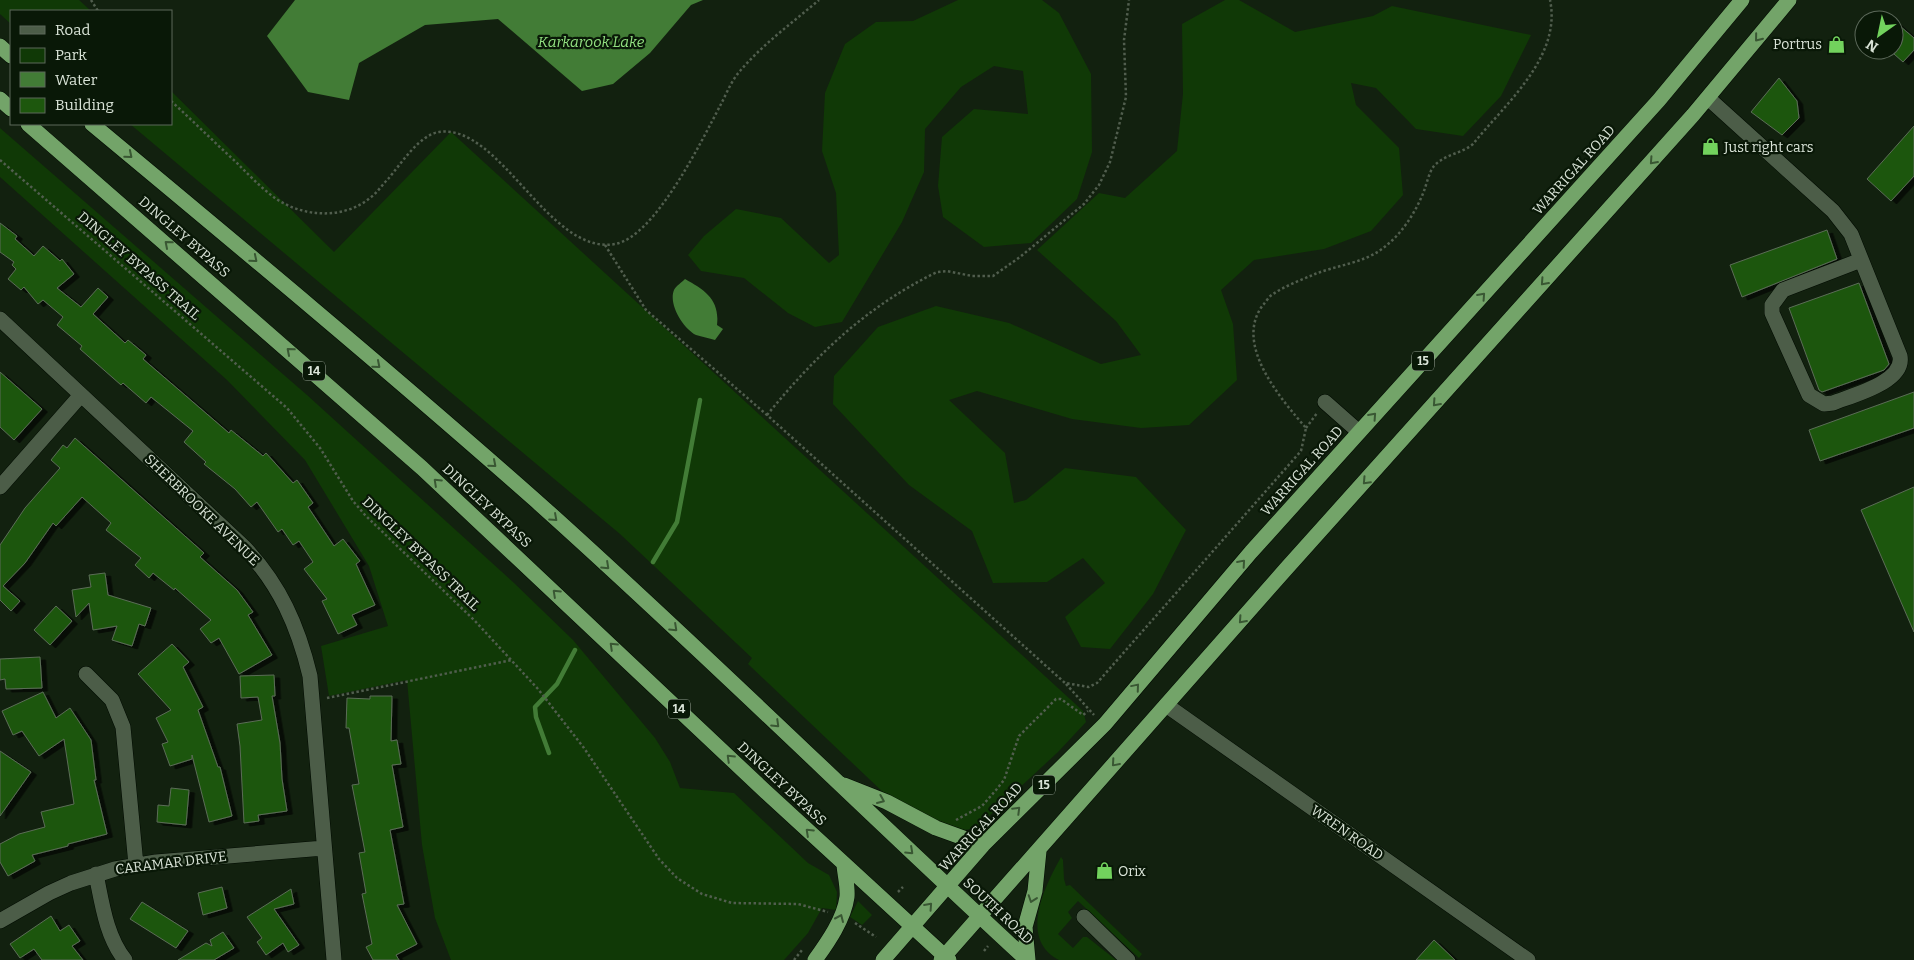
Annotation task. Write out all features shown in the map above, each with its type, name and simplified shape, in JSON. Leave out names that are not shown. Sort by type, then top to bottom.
[{"type":"highway","name":"WARRIGAL ROAD","points":[[882,960],[983,845],[1105,724],[1251,552],[1659,100],[1742,0]]},
{"type":"highway","points":[[945,959],[1166,705],[1708,98],[1789,0]]},
{"type":"highway","points":[[0,46],[10,55]]},
{"type":"highway","points":[[0,99],[10,108]]},
{"type":"highway","name":"DINGLEY BYPASS","points":[[29,125],[422,468],[911,926]]},
{"type":"highway","name":"DINGLEY BYPASS","points":[[93,125],[305,302],[533,498],[741,690],[947,886]]},
{"type":"highway","points":[[836,782],[887,802],[936,828],[983,845]]},
{"type":"highway","points":[[1028,960],[1025,927],[1034,891],[1039,850]]},
{"type":"highway","points":[[815,960],[829,940],[844,906],[847,890],[844,865]]},
{"type":"highway","name":"SOUTH ROAD","points":[[947,886],[1028,960]]},
{"type":"highway","name":"14","points":[[911,926],[945,959]]},
{"type":"street","points":[[1708,98],[1833,211],[1851,234],[1862,260],[1902,364],[1892,377],[1886,381],[1833,403],[1824,404],[1809,395],[1772,313],[1772,305],[1783,290],[1862,260]]},
{"type":"street","name":"SHERBROOKE AVENUE","points":[[0,319],[228,532],[270,577],[286,605],[298,632],[310,676],[334,960]]},
{"type":"street","points":[[0,487],[81,396]]},
{"type":"street","points":[[1325,402],[1359,432]]},
{"type":"street","points":[[86,674],[112,700],[123,727],[136,865]]},
{"type":"street","name":"WREN ROAD","points":[[1166,705],[1528,960]]},
{"type":"street","name":"CARAMAR DRIVE","points":[[0,922],[49,893],[96,874],[136,865],[324,848]]},
{"type":"street","points":[[96,874],[105,918],[115,943],[125,960]]},
{"type":"street","points":[[1084,917],[1128,960]]},
{"type":"path","points":[[172,102],[274,198],[296,209],[324,214],[344,212],[370,199],[422,140],[438,132],[457,132],[478,143],[564,227],[587,241],[605,245],[617,244],[631,238],[651,218],[681,178],[738,73],[762,49],[819,0]]},
{"type":"path","points":[[767,415],[805,369],[879,305],[937,272],[947,270],[972,276],[993,276],[1020,258],[1084,204],[1106,173],[1122,116],[1126,88],[1124,40],[1129,0]]},
{"type":"path","points":[[1065,683],[1076,687],[1089,687],[1097,683],[1301,450],[1306,428],[1287,406],[1264,372],[1255,348],[1253,327],[1260,310],[1272,294],[1315,274],[1378,252],[1392,241],[1416,210],[1432,168],[1443,158],[1466,150],[1473,144],[1527,80],[1544,51],[1549,34],[1552,9],[1550,0]]},
{"type":"path","name":"DINGLEY BYPASS TRAIL","points":[[0,160],[288,408],[320,448],[365,516],[451,596],[549,702],[610,785],[659,859],[677,878],[702,894],[732,903],[798,904],[830,912]]},
{"type":"path","points":[[605,245],[646,310],[767,415],[1065,683],[1088,711],[1105,724]]},
{"type":"path","points":[[312,701],[512,660]]},
{"type":"path","points":[[953,824],[982,806],[996,790],[1004,780],[1019,736],[1056,699],[1061,699],[1083,715],[1088,711]]},
{"type":"path","points":[[898,892],[903,887]]},
{"type":"path","points":[[822,919],[826,911]]},
{"type":"path","points":[[853,922],[876,937]]},
{"type":"path","points":[[984,950],[988,946]]},
{"type":"path","points":[[794,960],[804,948]]},
{"type":"green space","points":[[0,0],[79,0],[90,10],[10,10],[10,23],[0,14]]},
{"type":"green space","points":[[958,0],[1042,0],[1059,13],[1091,74],[1092,152],[1077,199],[1031,243],[984,247],[943,217],[938,186],[942,137],[974,109],[1028,114],[1023,71],[994,66],[961,87],[925,129],[924,172],[902,222],[842,322],[815,327],[788,313],[744,278],[701,271],[688,255],[704,236],[736,209],[781,218],[829,263],[839,255],[836,193],[822,151],[825,93],[845,44],[876,22],[913,21]]},
{"type":"green space","points":[[1225,0],[1239,0],[1295,32],[1373,16],[1392,6],[1531,35],[1501,96],[1463,136],[1416,129],[1376,88],[1351,83],[1356,105],[1399,148],[1403,195],[1371,231],[1324,249],[1254,260],[1221,290],[1233,324],[1237,380],[1189,425],[1141,428],[1072,419],[977,391],[949,400],[1005,453],[1014,503],[1026,500],[1065,468],[1136,477],[1186,530],[1153,594],[1110,649],[1081,647],[1065,617],[1105,583],[1083,558],[1047,582],[993,583],[972,531],[909,485],[833,404],[834,376],[878,327],[936,306],[1009,323],[1101,364],[1141,355],[1116,321],[1037,250],[1099,193],[1125,198],[1177,151],[1183,94],[1182,24]]},
{"type":"green space","points":[[172,92],[334,252],[451,132],[1083,711],[1086,722],[1058,752],[987,818],[990,821],[978,829],[960,830],[886,795],[748,664],[752,658],[620,534],[131,125],[172,125]]},
{"type":"green space","points":[[0,128],[307,395],[514,583],[573,640],[655,738],[670,762],[680,788],[734,793],[808,863],[829,875],[837,892],[836,910],[822,908],[808,933],[784,960],[451,960],[435,918],[422,845],[407,680],[329,696],[321,646],[388,626],[369,566],[305,460],[227,380],[0,177]]},
{"type":"green space","points":[[1061,857],[1066,886],[1070,885],[1142,954],[1139,958],[1078,901],[1068,912],[1072,918],[1058,934],[1073,948],[1083,937],[1087,937],[1116,960],[1059,960],[1047,951],[1040,939],[1037,926],[1039,912],[1048,882]]},
{"type":"green space","points":[[858,901],[872,915],[862,925],[850,917]]},
{"type":"water","name":"Karkarook Lake","points":[[295,0],[703,0],[691,5],[650,53],[613,84],[582,91],[498,19],[425,25],[359,63],[349,100],[308,92],[267,36]]},
{"type":"water","points":[[685,279],[699,287],[713,302],[716,309],[717,325],[723,329],[715,340],[691,332],[678,316],[673,303],[674,290]]},
{"type":"building","points":[[1904,30],[1914,38],[1914,50],[1903,62],[1901,60],[1904,60]]},
{"type":"building","points":[[1779,78],[1797,101],[1799,118],[1782,135],[1751,112]]},
{"type":"building","points":[[1914,126],[1914,176],[1891,201],[1867,179]]},
{"type":"building","points":[[0,223],[17,236],[15,239],[34,256],[43,246],[60,261],[62,259],[74,274],[57,288],[81,307],[98,288],[108,297],[93,314],[125,343],[128,340],[146,355],[143,359],[229,433],[231,430],[263,456],[266,453],[293,483],[297,480],[313,503],[308,507],[334,546],[343,539],[360,561],[356,564],[375,605],[352,615],[357,625],[338,634],[322,601],[327,599],[304,569],[313,562],[299,541],[293,545],[282,529],[278,532],[257,502],[251,507],[235,489],[204,464],[206,462],[184,442],[193,431],[151,397],[146,403],[123,383],[121,385],[80,349],[82,346],[57,325],[63,317],[43,300],[38,304],[24,287],[21,290],[8,279],[16,269],[12,265],[14,262],[0,252]]},
{"type":"building","points":[[1827,230],[1837,259],[1742,297],[1730,265]]},
{"type":"building","points":[[1859,283],[1889,364],[1884,370],[1822,392],[1819,390],[1789,308]]},
{"type":"building","points":[[0,372],[42,409],[14,440],[0,427]]},
{"type":"building","points":[[1914,392],[1914,428],[1820,461],[1809,430]]},
{"type":"building","points":[[75,438],[204,553],[200,557],[237,590],[253,612],[248,615],[272,655],[239,674],[219,638],[211,643],[200,629],[211,620],[175,588],[174,590],[153,573],[149,578],[135,565],[141,558],[106,530],[111,523],[82,497],[56,526],[53,523],[25,563],[3,586],[20,601],[11,611],[0,600],[0,545],[25,508],[60,468],[51,460],[63,445],[67,448]]},
{"type":"building","points":[[1914,487],[1914,632],[1861,510]]},
{"type":"building","points":[[105,573],[108,595],[151,608],[145,626],[139,624],[132,646],[112,640],[117,626],[93,630],[89,603],[76,617],[72,590],[91,587],[89,575]]},
{"type":"building","points":[[56,606],[72,621],[50,645],[34,630]]},
{"type":"building","points":[[172,644],[189,662],[183,667],[203,707],[198,710],[218,767],[220,767],[232,816],[209,822],[192,755],[192,759],[170,766],[162,744],[168,742],[156,718],[171,710],[138,674]]},
{"type":"building","points":[[40,657],[42,688],[6,689],[5,679],[0,680],[0,659]]},
{"type":"building","points":[[274,675],[275,696],[272,696],[280,743],[282,779],[287,811],[258,815],[259,821],[244,823],[237,724],[262,720],[258,697],[241,698],[240,676]]},
{"type":"building","points":[[43,692],[56,718],[70,708],[91,740],[96,780],[94,780],[107,834],[32,855],[35,861],[8,876],[0,862],[0,844],[19,834],[45,827],[41,812],[74,804],[64,739],[39,756],[22,731],[13,735],[2,711]]},
{"type":"building","points":[[370,696],[392,696],[391,741],[397,740],[401,764],[392,765],[403,827],[390,830],[404,904],[397,905],[417,944],[396,955],[399,960],[373,960],[366,947],[372,944],[362,894],[366,893],[359,853],[365,852],[352,785],[359,784],[349,728],[346,728],[347,698],[370,699]]},
{"type":"building","points":[[0,751],[31,772],[0,816]]},
{"type":"building","points":[[171,788],[189,790],[186,825],[157,822],[158,805],[169,806]]},
{"type":"building","points":[[222,887],[227,908],[203,915],[198,893]]},
{"type":"building","points":[[291,889],[294,904],[274,909],[299,945],[288,952],[283,943],[266,955],[257,942],[262,938],[247,917]]},
{"type":"building","points":[[142,902],[188,931],[176,948],[130,919]]},
{"type":"building","points":[[51,916],[60,931],[69,925],[80,941],[72,946],[83,960],[42,960],[34,949],[20,958],[10,944]]},
{"type":"building","points":[[223,932],[234,948],[214,960],[178,960],[206,943],[212,946],[210,940]]},
{"type":"building","points":[[1434,940],[1455,960],[1416,960]]},
{"type":"waterway","points":[[653,562],[677,522],[700,400]]},
{"type":"waterway","points":[[549,753],[536,717],[535,707],[557,684],[575,650]]},
{"type":"place","name":"Portrus","points":[[1836,44]]},
{"type":"place","name":"Just right cars","points":[[1710,147]]},
{"type":"place","name":"Orix","points":[[1104,871]]}]
